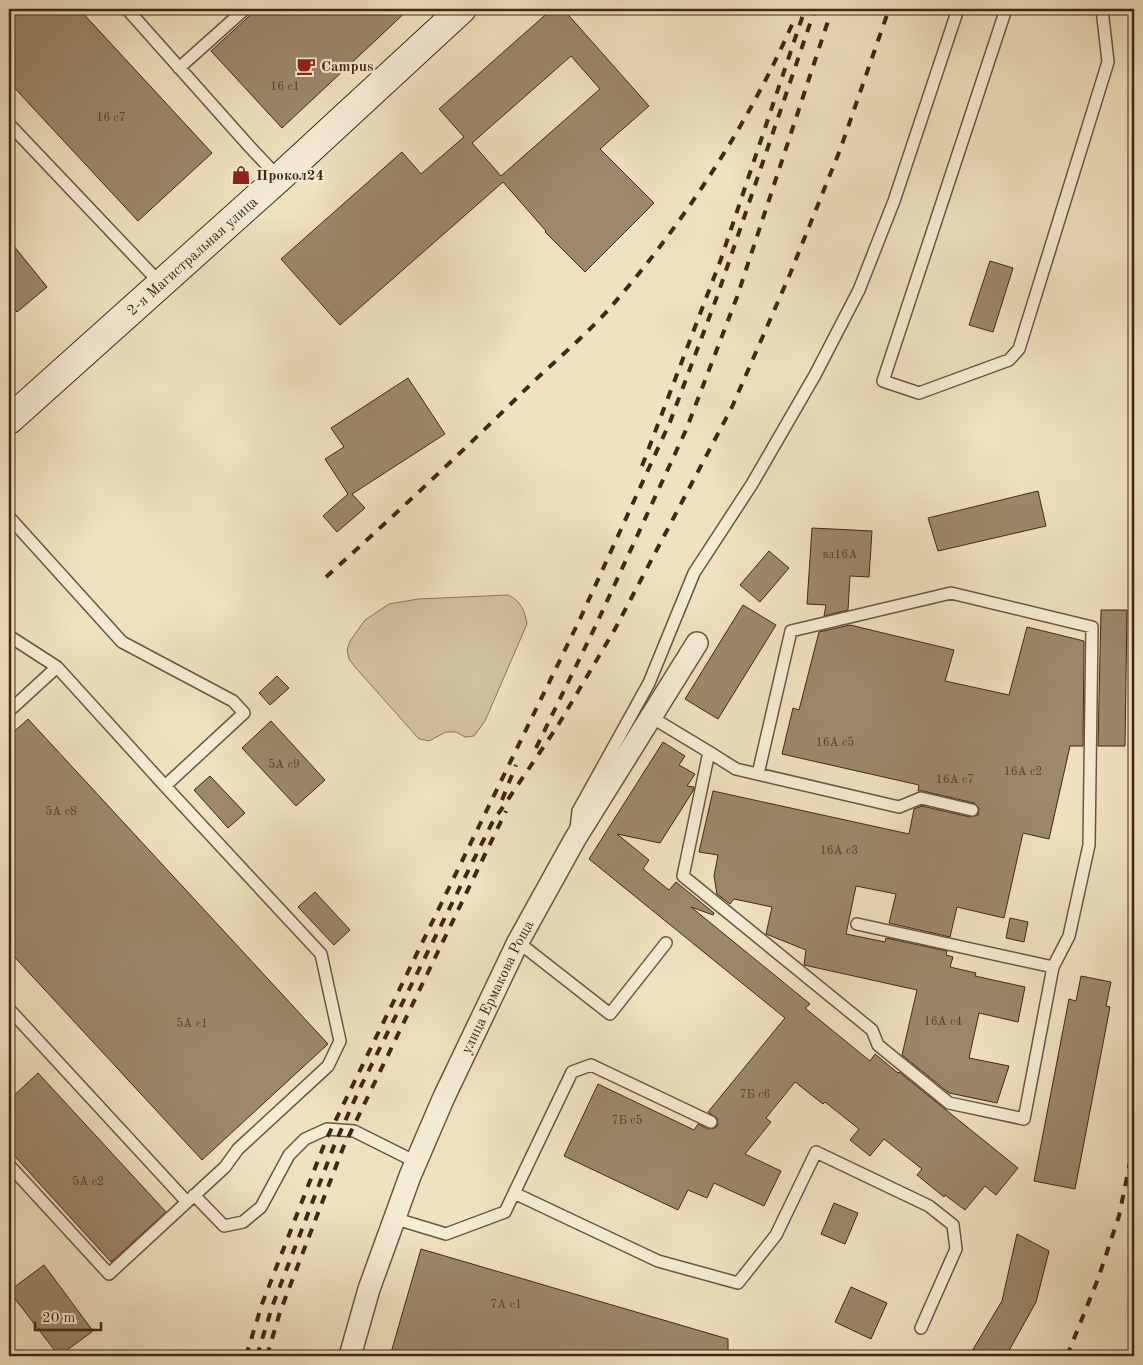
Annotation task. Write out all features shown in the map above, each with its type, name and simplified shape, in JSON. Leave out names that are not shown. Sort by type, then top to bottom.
[{"type":"street","name":"2-я Магистральная улица","points":[[9,420],[279,178],[462,9]]},
{"type":"street","name":"улица Ермакова Роща","points":[[350,1356],[369,1289],[393,1218],[444,1098],[518,942],[575,838],[697,643]]},
{"type":"lane","points":[[127,9],[279,178]]},
{"type":"lane","points":[[179,68],[245,9]]},
{"type":"lane","points":[[575,838],[578,811],[649,683],[694,574],[752,484],[816,375],[859,290],[894,201],[958,9]]},
{"type":"lane","points":[[1006,9],[882,381],[919,393],[1009,360],[1019,349],[1108,62],[1102,9]]},
{"type":"lane","points":[[9,124],[162,284]]},
{"type":"lane","points":[[9,517],[122,642],[233,701],[244,713],[165,786]]},
{"type":"lane","points":[[709,752],[683,876],[872,1030],[878,1045],[949,1103],[1024,1119],[1053,967],[1069,936],[1089,845],[1092,627],[951,592],[791,631],[758,774]]},
{"type":"lane","points":[[9,636],[57,667],[320,954],[340,1040],[328,1066],[238,1149],[225,1167],[109,1274],[9,1165]]},
{"type":"lane","points":[[9,711],[57,667]]},
{"type":"lane","points":[[651,717],[736,769],[899,807],[921,798],[972,810]]},
{"type":"lane","points":[[857,924],[1053,967]]},
{"type":"lane","points":[[518,942],[610,1014],[666,943]]},
{"type":"lane","points":[[9,1009],[190,1198],[224,1226],[243,1222],[261,1207],[289,1155],[305,1139],[327,1129],[354,1132],[416,1162]]},
{"type":"lane","points":[[393,1218],[446,1234],[505,1212],[572,1072],[591,1065],[711,1122]]},
{"type":"lane","points":[[514,1193],[658,1262],[738,1283],[776,1235],[816,1152],[929,1206],[953,1225],[956,1249],[921,1328]]},
{"type":"shaded area","points":[[508,595],[521,606],[527,624],[485,721],[474,736],[465,737],[456,732],[446,732],[429,741],[419,739],[349,659],[347,650],[350,641],[365,620],[389,604],[418,599]]},
{"type":"building","points":[[9,9],[79,9],[212,153],[138,221],[9,82]]},
{"type":"building","points":[[257,9],[409,9],[282,128],[211,51]]},
{"type":"building","points":[[552,9],[563,9],[649,106],[600,149],[654,203],[585,272],[545,232],[503,182],[340,325],[281,259],[402,152],[421,174],[464,137],[439,109]],"holes":[[[571,56],[600,89],[501,176],[472,143]]]},
{"type":"building","points":[[9,240],[47,287],[17,312],[9,302]]},
{"type":"building","points":[[990,261],[1013,268],[993,332],[969,325]]},
{"type":"building","points":[[408,378],[445,434],[352,494],[365,508],[337,532],[323,516],[348,494],[325,459],[344,447],[331,428]]},
{"type":"building","points":[[1038,491],[1046,526],[938,551],[928,518]]},
{"type":"building","points":[[812,528],[872,531],[869,577],[850,576],[848,610],[824,616],[826,605],[807,604]]},
{"type":"building","points":[[769,551],[789,568],[760,602],[740,585]]},
{"type":"building","points":[[743,605],[776,625],[718,719],[685,699]]},
{"type":"building","points":[[1101,610],[1127,610],[1125,746],[1098,746]]},
{"type":"building","points":[[850,625],[954,650],[945,681],[1009,695],[1027,627],[1084,641],[1083,746],[1070,746],[1049,839],[1023,833],[1004,918],[957,907],[950,937],[889,923],[896,894],[856,886],[846,934],[885,942],[886,938],[947,951],[946,955],[953,957],[950,967],[976,973],[975,976],[1025,987],[1018,1022],[979,1013],[969,1058],[1009,1066],[997,1103],[949,1093],[902,1055],[917,990],[804,965],[806,950],[766,934],[772,907],[734,899],[730,904],[717,894],[714,876],[718,855],[699,852],[713,791],[909,834],[914,809],[922,806],[970,817],[978,815],[979,808],[974,803],[918,791],[919,785],[782,754],[793,708],[799,710],[819,632]]},
{"type":"building","points":[[277,676],[289,688],[270,705],[259,693]]},
{"type":"building","points":[[28,719],[328,1044],[202,1160],[9,951],[9,736]]},
{"type":"building","points":[[271,721],[325,780],[296,806],[242,748]]},
{"type":"building","points":[[663,742],[685,756],[679,765],[695,774],[687,786],[694,787],[693,791],[660,843],[617,834],[649,860],[643,869],[669,890],[676,882],[714,913],[713,915],[691,907],[810,1004],[805,1008],[870,1061],[875,1054],[899,1072],[1018,1168],[996,1195],[985,1186],[965,1210],[945,1195],[944,1197],[917,1175],[922,1169],[884,1139],[870,1156],[850,1140],[859,1129],[825,1102],[823,1104],[795,1082],[766,1118],[771,1122],[745,1154],[781,1171],[764,1206],[714,1183],[707,1198],[688,1190],[678,1210],[564,1156],[598,1084],[694,1130],[698,1124],[708,1129],[715,1128],[718,1125],[717,1118],[708,1112],[785,1018],[589,859]]},
{"type":"building","points":[[210,776],[245,813],[228,828],[194,790]]},
{"type":"building","points":[[315,892],[350,930],[334,945],[298,907]]},
{"type":"building","points":[[1010,918],[1028,922],[1024,942],[1006,938]]},
{"type":"building","points":[[1081,976],[1111,982],[1106,1006],[1110,1007],[1075,1189],[1034,1181],[1069,999],[1076,1001]]},
{"type":"building","points":[[38,1073],[166,1212],[111,1262],[9,1150],[9,1100]]},
{"type":"building","points":[[834,1203],[858,1213],[845,1244],[821,1234]]},
{"type":"building","points":[[1017,1234],[1049,1251],[1036,1302],[1006,1356],[969,1356],[1002,1301]]},
{"type":"building","points":[[421,1249],[728,1339],[728,1356],[390,1356]]},
{"type":"building","points":[[44,1265],[93,1331],[59,1356],[9,1291]]},
{"type":"building","points":[[851,1287],[887,1303],[871,1339],[835,1322]]},
{"type":"railway","points":[[642,466],[721,259],[805,9]]},
{"type":"railway","points":[[246,1356],[262,1304],[326,1140],[580,619],[670,422],[718,294],[815,9]]},
{"type":"railway","points":[[536,748],[596,625],[686,430],[737,297],[832,9]]},
{"type":"railway","points":[[257,1356],[272,1307],[334,1146],[359,1090],[492,823],[557,727],[615,629],[732,407],[790,274],[840,150],[889,9]]},
{"type":"railway","points":[[326,577],[600,319],[636,277],[663,243],[712,172],[757,97],[794,20]]},
{"type":"railway","points":[[502,800],[516,765]]},
{"type":"railway","points":[[267,1356],[280,1312],[343,1148],[506,811]]},
{"type":"railway","points":[[1067,1356],[1098,1279],[1119,1216],[1134,1143]]},
{"type":"place","name":"Campus","points":[[306,66]]},
{"type":"place","name":"Прокол24","points":[[241,175]]}]
